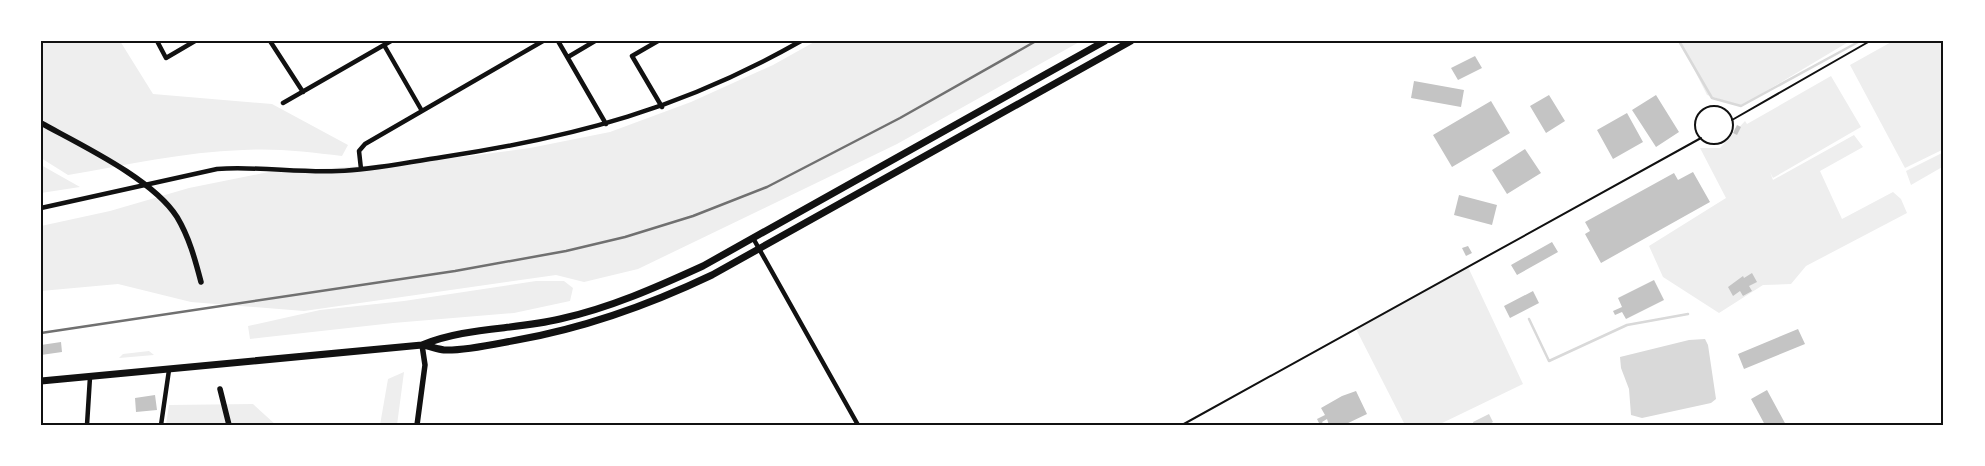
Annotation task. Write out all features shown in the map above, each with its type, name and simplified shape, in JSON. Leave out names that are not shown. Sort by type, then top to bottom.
[{"type":"highway","points":[[41,381],[422,345],[444,336],[530,325],[561,319],[603,307],[670,281],[753,238],[1105,41]]},
{"type":"highway","points":[[422,345],[445,350],[502,343],[567,330],[672,294],[712,275],[1130,41]]},
{"type":"street","points":[[158,41],[166,58],[195,41]]},
{"type":"street","points":[[270,41],[303,92]]},
{"type":"street","points":[[283,104],[391,41]]},
{"type":"street","points":[[361,169],[360,148],[543,41]]},
{"type":"street","points":[[558,41],[606,124]]},
{"type":"street","points":[[568,57],[595,41]]},
{"type":"street","points":[[658,41],[632,56],[662,107]]},
{"type":"street","points":[[41,208],[192,173],[245,167],[337,171],[517,146],[606,124],[662,107],[713,86],[790,44],[801,41]]},
{"type":"street","points":[[384,45],[422,111]]},
{"type":"street","points":[[41,123],[142,182],[164,201],[173,211],[184,230],[201,282]]},
{"type":"street","points":[[753,238],[858,425]]},
{"type":"street","points":[[417,425],[425,366],[422,345]]},
{"type":"street","points":[[161,425],[169,370]]},
{"type":"street","points":[[87,425],[90,377]]},
{"type":"street","points":[[220,390],[229,425]]},
{"type":"lane","points":[[1732,120],[1870,41]]},
{"type":"lane","points":[[1711,106],[1722,108],[1730,114],[1732,120],[1731,132],[1723,141],[1712,143],[1701,138],[1696,128],[1698,116],[1705,108],[1711,106]]},
{"type":"lane","points":[[1182,425],[1701,138]]},
{"type":"shaded area","points":[[41,41],[120,41],[153,94],[272,104],[348,145],[342,156],[280,150],[221,151],[68,175],[41,158]]},
{"type":"shaded area","points":[[816,41],[1081,41],[897,144],[638,269],[584,282],[556,275],[304,311],[191,302],[118,284],[41,291],[41,226],[110,211],[189,188],[269,172],[470,156],[530,148],[610,132],[691,102],[773,65]]},
{"type":"shaded area","points":[[1680,41],[1850,41],[1741,106],[1707,95]]},
{"type":"shaded area","points":[[1893,41],[1944,41],[1944,149],[1905,168],[1850,65]]},
{"type":"shaded area","points":[[1831,76],[1861,127],[1773,178],[1770,172],[1773,180],[1854,135],[1863,147],[1820,171],[1842,219],[1893,192],[1901,199],[1907,213],[1806,266],[1791,284],[1763,285],[1719,313],[1663,277],[1649,246],[1726,198],[1700,148],[1720,148],[1745,121],[1747,124]]},
{"type":"shaded area","points":[[1944,152],[1944,166],[1911,185],[1906,171]]},
{"type":"shaded area","points":[[41,165],[80,187],[41,193]]},
{"type":"shaded area","points":[[1468,267],[1523,384],[1438,425],[1405,425],[1356,329]]},
{"type":"shaded area","points":[[536,281],[564,281],[573,288],[570,301],[514,313],[393,323],[250,339],[248,326],[320,310],[404,301]]},
{"type":"shaded area","points":[[1705,339],[1708,345],[1716,399],[1711,403],[1642,418],[1631,415],[1629,389],[1621,368],[1620,357],[1689,340]]},
{"type":"shaded area","points":[[149,351],[154,355],[119,358],[123,354]]},
{"type":"shaded area","points":[[404,372],[397,425],[380,425],[388,379]]},
{"type":"shaded area","points":[[253,404],[276,425],[166,425],[169,405]]},
{"type":"shaded area","points":[[1489,414],[1493,422],[1488,425],[1474,425],[1473,422]]},
{"type":"building","points":[[1475,56],[1482,68],[1458,80],[1451,68]]},
{"type":"building","points":[[1414,81],[1464,90],[1461,107],[1411,98]]},
{"type":"building","points":[[1549,95],[1565,121],[1546,133],[1530,106]]},
{"type":"building","points":[[1656,95],[1679,132],[1656,147],[1632,110]]},
{"type":"building","points":[[1491,101],[1510,133],[1452,167],[1433,135]]},
{"type":"building","points":[[1627,113],[1643,142],[1613,159],[1597,130]]},
{"type":"building","points":[[1737,125],[1741,127],[1737,135],[1733,133]]},
{"type":"building","points":[[1525,149],[1541,173],[1507,194],[1492,170]]},
{"type":"building","points":[[1693,172],[1710,202],[1601,263],[1585,234],[1590,231],[1585,222],[1674,173],[1678,180]]},
{"type":"building","points":[[1459,195],[1497,205],[1492,225],[1454,215]]},
{"type":"building","points":[[1552,242],[1558,252],[1517,275],[1511,265]]},
{"type":"building","points":[[1468,246],[1472,253],[1466,256],[1462,248]]},
{"type":"building","points":[[1752,273],[1757,282],[1749,286],[1752,291],[1743,296],[1740,291],[1733,296],[1728,287],[1743,276],[1744,278]]},
{"type":"building","points":[[1654,280],[1664,300],[1626,319],[1622,312],[1615,315],[1613,311],[1622,307],[1618,298]]},
{"type":"building","points":[[1533,291],[1539,303],[1510,318],[1504,306]]},
{"type":"building","points":[[1798,329],[1805,344],[1744,369],[1738,354]]},
{"type":"building","points":[[61,342],[62,352],[41,355],[41,345]]},
{"type":"building","points":[[1767,390],[1786,425],[1765,425],[1751,399]]},
{"type":"building","points":[[1356,391],[1367,414],[1344,425],[1329,425],[1327,419],[1322,422],[1324,425],[1320,425],[1317,419],[1325,415],[1321,408],[1342,396]]},
{"type":"building","points":[[155,395],[157,410],[136,412],[135,398]]},
{"type":"waterway","points":[[1679,41],[1712,98],[1741,106],[1860,41]]},
{"type":"waterway","points":[[1529,319],[1549,361],[1627,325],[1688,314]]},
{"type":"railway","points":[[41,333],[455,271],[566,251],[625,237],[693,216],[767,187],[900,118],[1036,41]]}]
